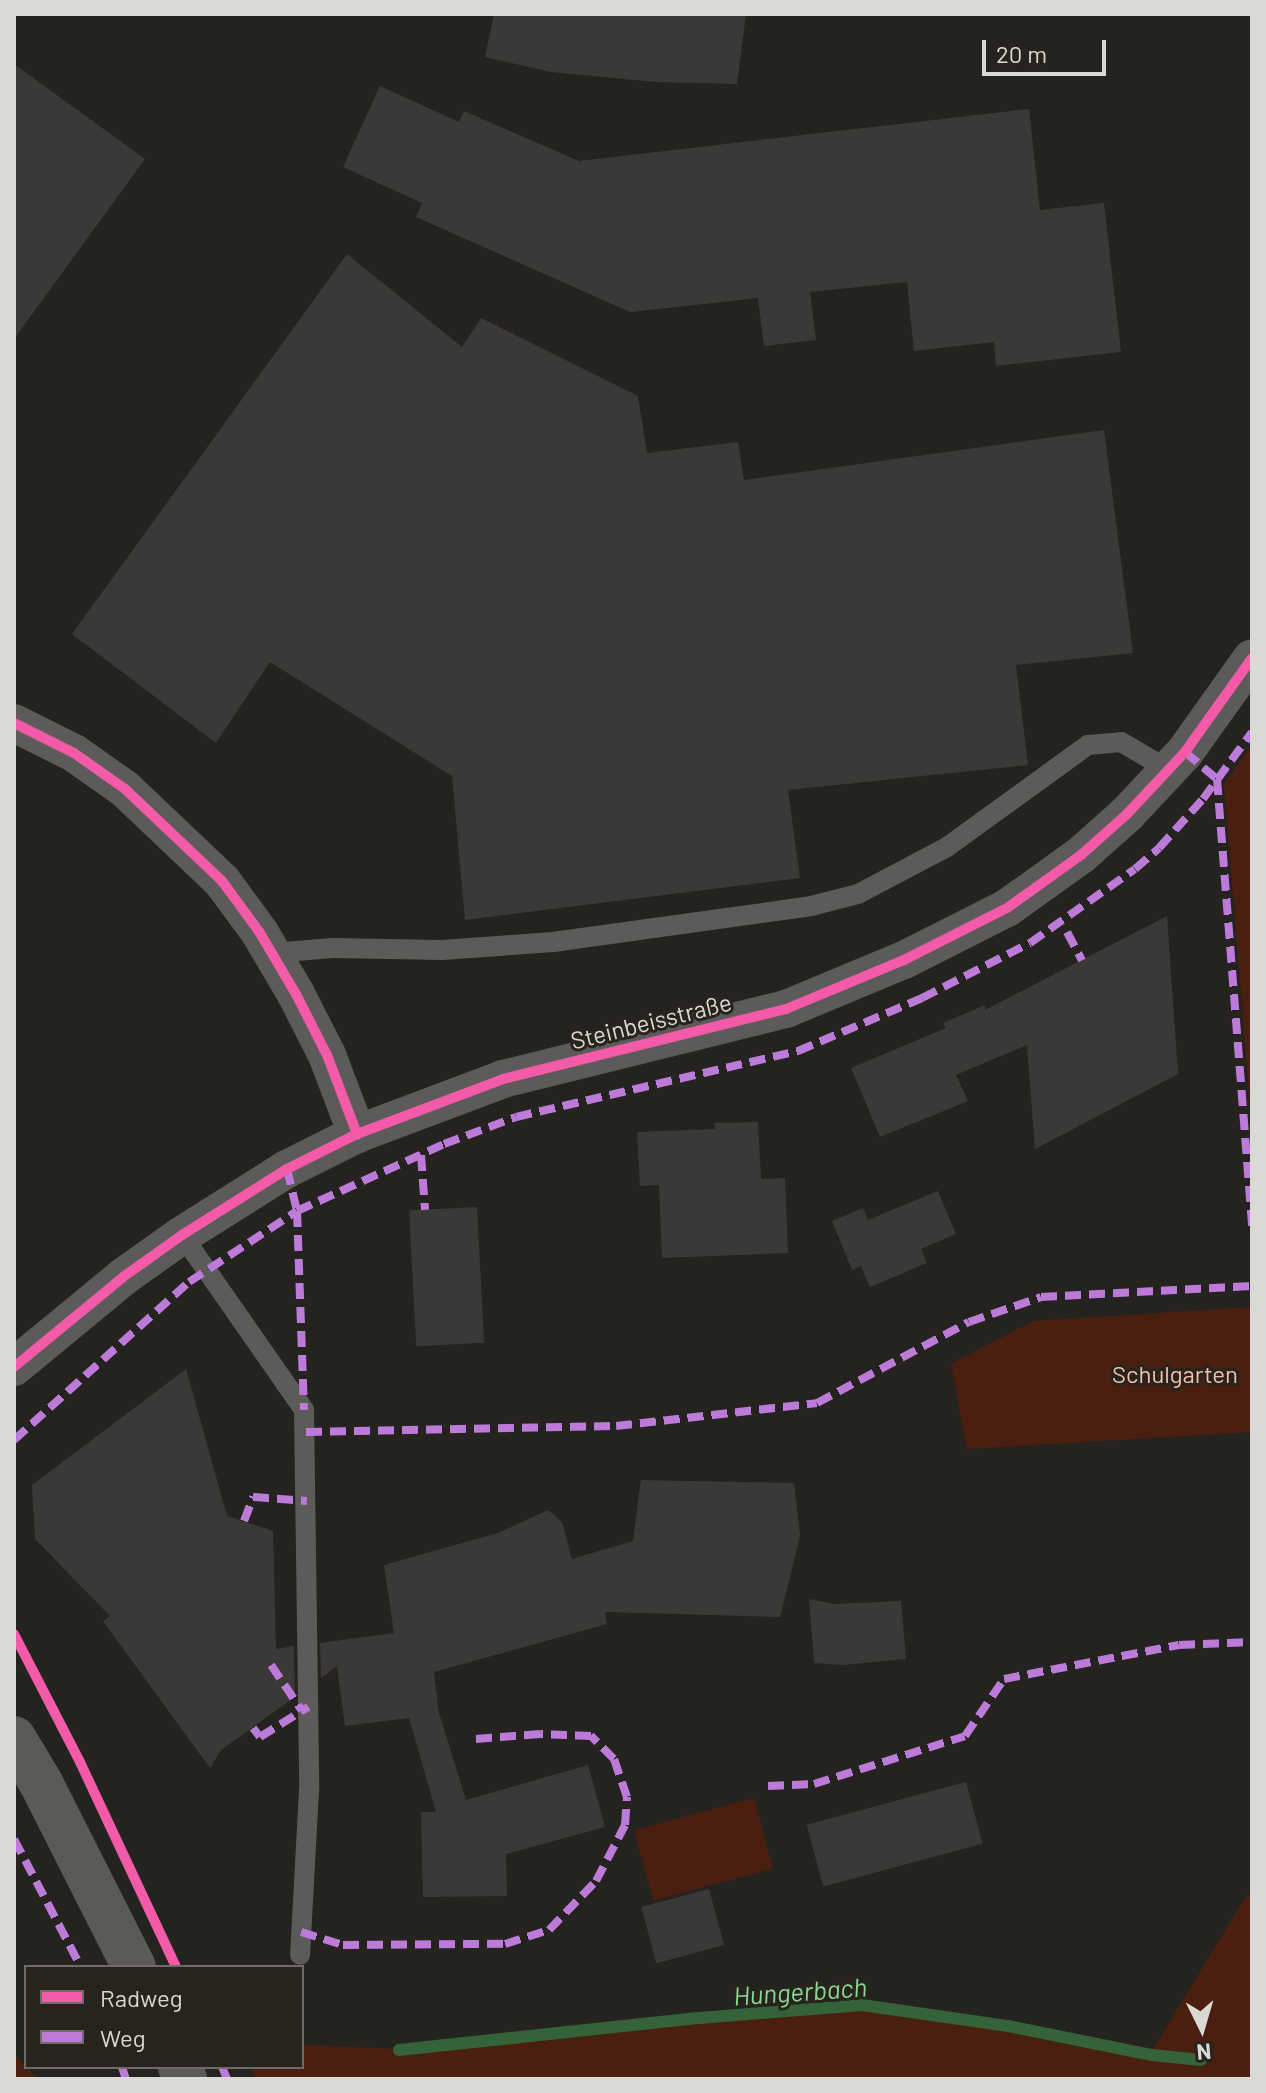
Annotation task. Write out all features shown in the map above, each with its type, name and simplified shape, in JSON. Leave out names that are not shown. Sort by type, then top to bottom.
[{"type":"main road","points":[[14,1738],[41,1783],[133,1965]]},
{"type":"street","name":"Steinbeisstraße","points":[[14,1367],[123,1277],[182,1235],[275,1176],[357,1134],[503,1079],[786,1009],[904,960],[980,923],[1041,885],[1081,855],[1169,770],[1209,721],[1252,658]]},
{"type":"street","points":[[14,723],[74,753],[125,789],[222,881],[272,953],[327,1055],[357,1134]]},
{"type":"lane","points":[[272,953],[333,948],[442,950],[553,942],[811,906],[858,894],[947,847],[1088,745],[1121,742],[1169,770]]},
{"type":"lane","points":[[182,1235],[304,1410],[309,1790],[300,1955]]},
{"type":"green space","points":[[1252,745],[1252,1130],[1224,784]]},
{"type":"green space","name":"Schulgarten","points":[[1252,1307],[1252,1432],[967,1449],[951,1364],[1033,1321]]},
{"type":"green space","points":[[754,1798],[773,1869],[653,1901],[634,1830]]},
{"type":"green space","points":[[1252,1894],[1252,2079],[256,2079],[252,2069],[304,2069],[304,2045],[399,2049],[862,2003],[1152,2051],[1246,1896]]},
{"type":"green space","points":[[14,2054],[24,2069],[38,2079],[14,2079]]},
{"type":"building","points":[[494,14],[746,14],[737,84],[656,82],[551,72],[485,57]]},
{"type":"building","points":[[14,64],[145,159],[14,339]]},
{"type":"building","points":[[380,86],[459,122],[464,111],[579,161],[1029,109],[1040,210],[1104,203],[1121,352],[996,366],[994,342],[914,351],[907,282],[810,292],[816,340],[764,346],[758,298],[630,312],[416,217],[422,203],[343,167]]},
{"type":"building","points":[[347,254],[462,347],[481,318],[638,396],[647,453],[738,442],[744,480],[1104,430],[1133,653],[1016,665],[1028,765],[788,790],[800,878],[465,920],[452,776],[270,662],[216,743],[72,634]]},
{"type":"building","points":[[1167,916],[1178,1074],[1035,1149],[1027,1045],[956,1075],[968,1101],[880,1137],[851,1068],[946,1028],[943,1023],[985,1005],[985,1010]]},
{"type":"building","points":[[758,1122],[761,1179],[785,1178],[788,1253],[662,1258],[659,1185],[640,1186],[637,1132],[715,1129],[714,1123]]},
{"type":"building","points":[[938,1191],[956,1234],[921,1249],[927,1263],[870,1287],[861,1266],[852,1270],[832,1221],[863,1208],[868,1220]]},
{"type":"building","points":[[477,1207],[484,1343],[416,1346],[409,1211]]},
{"type":"building","points":[[186,1369],[227,1516],[273,1531],[276,1649],[294,1646],[295,1697],[221,1750],[210,1768],[103,1621],[110,1616],[35,1539],[32,1485]]},
{"type":"building","points":[[641,1480],[794,1483],[800,1536],[780,1617],[605,1612],[607,1624],[434,1672],[439,1713],[466,1800],[588,1765],[605,1827],[506,1854],[507,1896],[423,1897],[421,1812],[436,1812],[409,1718],[345,1726],[337,1666],[321,1678],[320,1643],[394,1633],[384,1565],[498,1533],[548,1510],[562,1522],[572,1559],[633,1541]]},
{"type":"building","points":[[809,1599],[835,1604],[901,1601],[906,1659],[842,1665],[814,1663]]},
{"type":"building","points":[[966,1782],[983,1844],[823,1887],[807,1825]]},
{"type":"building","points":[[709,1889],[724,1945],[656,1963],[641,1907]]},
{"type":"waterway","name":"Hungerbach","points":[[399,2050],[700,2018],[862,2005],[1008,2026],[1152,2055],[1201,2060]]},
{"type":"marked path","points":[[14,1440],[189,1282],[297,1211],[444,1144],[516,1117],[798,1051],[922,998],[1030,943],[1135,869],[1159,848],[1203,799],[1252,732]]},
{"type":"marked path","points":[[1185,752],[1217,779],[1252,1227]]},
{"type":"marked path","points":[[1067,932],[1082,960]]},
{"type":"marked path","points":[[421,1155],[425,1210]]},
{"type":"marked path","points":[[287,1169],[297,1211],[304,1410]]},
{"type":"marked path","points":[[306,1432],[616,1426],[817,1403],[969,1322],[1041,1297],[1252,1286]]},
{"type":"marked path","points":[[244,1521],[253,1497],[307,1501]]},
{"type":"marked path","points":[[768,1786],[814,1784],[965,1736],[1004,1679],[1179,1645],[1252,1642]]},
{"type":"marked path","points":[[271,1665],[302,1711]]},
{"type":"marked path","points":[[253,1728],[260,1737],[308,1707]]},
{"type":"marked path","points":[[301,1932],[343,1945],[505,1944],[549,1930],[596,1881],[625,1825],[627,1797],[614,1759],[591,1736],[540,1734],[475,1739]]},
{"type":"marked path","points":[[14,1839],[80,1965]]},
{"type":"marked path","points":[[123,2069],[126,2079]]},
{"type":"marked path","points":[[223,2069],[227,2079]]},
{"type":"cycle path","points":[[14,1367],[123,1277],[182,1235],[287,1169],[357,1134],[503,1079],[786,1009],[904,960],[1007,908],[1081,855],[1127,814],[1185,752],[1252,658]]},
{"type":"cycle path","points":[[14,723],[74,753],[125,789],[222,881],[260,933],[296,994],[327,1055],[357,1134]]},
{"type":"cycle path","points":[[14,1634],[80,1762],[175,1965]]}]
